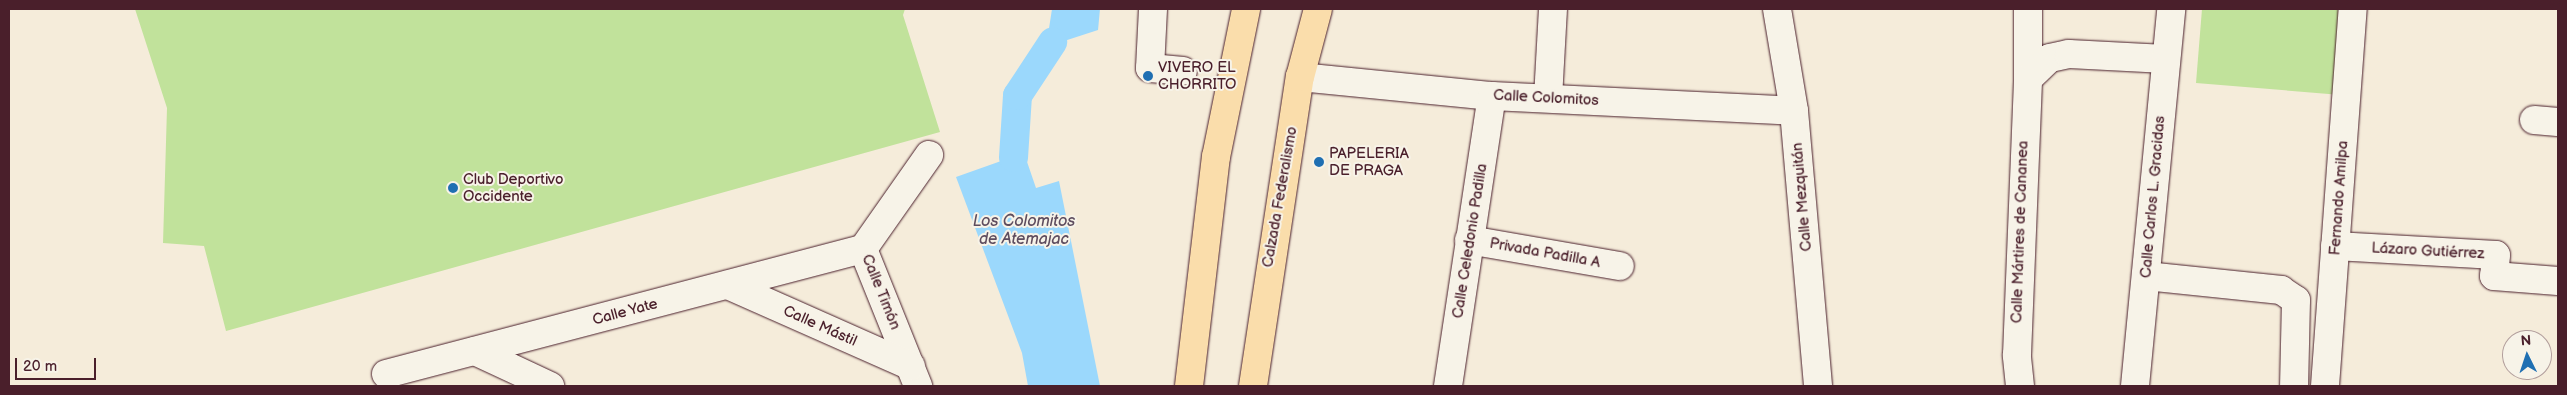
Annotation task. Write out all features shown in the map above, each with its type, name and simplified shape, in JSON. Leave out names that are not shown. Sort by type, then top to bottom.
[{"type":"main road","points":[[1189,386],[1216,157],[1246,9]]},
{"type":"main road","name":"Calzada Federalismo","points":[[1253,386],[1300,76],[1318,9]]},
{"type":"street","points":[[1153,9],[1150,68],[1183,71]]},
{"type":"street","points":[[1548,98],[1553,9]]},
{"type":"street","name":"Calle Mezquitán","points":[[1777,9],[1794,111],[1818,386]]},
{"type":"street","name":"Calle Mártires de Cananea","points":[[2020,386],[2017,355],[2028,78],[2028,9]]},
{"type":"street","name":"Calle Carlos L. Gracidas","points":[[2135,386],[2171,9]]},
{"type":"street","name":"Fernando Amilpa","points":[[2325,386],[2354,9]]},
{"type":"street","points":[[2028,78],[2050,58],[2069,54],[2166,59]]},
{"type":"street","name":"Calle Colomitos","points":[[1300,76],[1492,96],[1794,111]]},
{"type":"street","name":"Calle Celedonio Padilla","points":[[1448,386],[1492,96]]},
{"type":"street","name":"Calle Timón","points":[[915,376],[863,250],[929,155]]},
{"type":"street","name":"Privada Padilla A","points":[[1469,240],[1620,266]]},
{"type":"street","name":"Lázaro Gutiérrez","points":[[2335,246],[2496,255],[2494,276],[2558,281]]},
{"type":"street","name":"Calle Yate","points":[[386,374],[863,250]]},
{"type":"street","points":[[2146,276],[2282,290],[2296,300],[2294,386]]},
{"type":"street","name":"Calle Mástil","points":[[728,285],[915,376]]},
{"type":"street","points":[[475,351],[550,386]]},
{"type":"green space","name":"Club Deportivo Occidente","points":[[135,9],[905,9],[903,15],[940,132],[226,331],[204,246],[163,243],[167,108]]},
{"type":"green space","points":[[2202,9],[2360,9],[2353,96],[2196,83]]},
{"type":"water","points":[[1052,9],[1100,9],[1098,30],[1058,43],[1047,41]]},
{"type":"water","name":"Los Colomitos de Atemajac","points":[[1024,153],[1036,188],[1059,181],[1100,386],[1028,386],[1022,353],[956,177]]},
{"type":"waterway","points":[[1013,157],[1017,95],[1052,42]]},
{"type":"place","name":"VIVERO EL CHORRITO","points":[[1148,76]]},
{"type":"place","name":"PAPELERIA DE PRAGA","points":[[1319,162]]},
{"type":"place","name":"Club Deportivo Occidente","points":[[453,188]]}]
